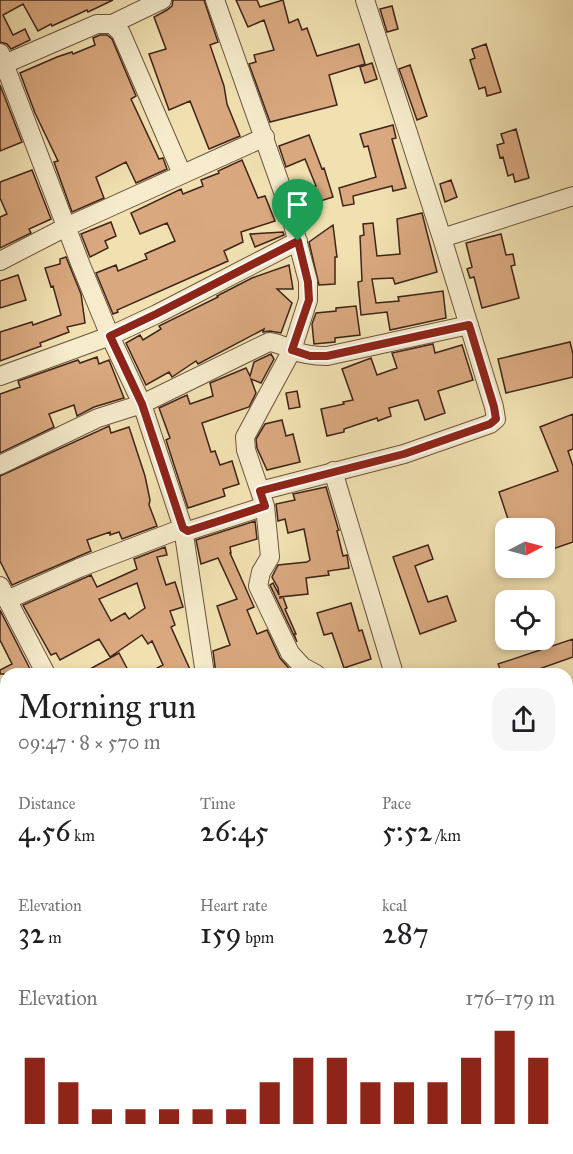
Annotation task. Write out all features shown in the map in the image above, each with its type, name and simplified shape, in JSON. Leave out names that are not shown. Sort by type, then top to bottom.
[{"type":"street","points":[[162,0],[112,24],[97,24],[2,61],[110,336],[142,404],[183,528],[204,668]]},
{"type":"street","points":[[215,0],[265,137],[298,241],[308,282],[309,300],[292,350],[245,437],[246,450],[262,499],[270,557],[261,572],[258,586],[290,653],[305,668]]},
{"type":"street","points":[[183,528],[188,531],[333,471],[404,454],[490,424],[496,419],[442,238],[365,0]]},
{"type":"street","points":[[112,24],[121,33],[182,174]]},
{"type":"street","points":[[0,261],[66,227],[265,137]]},
{"type":"street","points":[[442,238],[573,196]]},
{"type":"street","points":[[0,376],[110,336],[298,241]]},
{"type":"street","points":[[0,465],[98,418],[142,404],[269,342],[281,343],[292,350],[310,356],[327,356],[469,325]]},
{"type":"street","points":[[333,471],[391,668]]},
{"type":"street","points":[[43,668],[4,601],[79,568],[183,528]]},
{"type":"building","points":[[0,0],[113,0],[38,31],[23,4],[3,15],[13,35],[25,29],[30,40],[11,49],[7,44],[0,42]]},
{"type":"building","points":[[173,0],[204,0],[218,42],[210,45],[224,86],[227,104],[240,136],[209,149],[190,101],[169,110],[149,54],[166,49],[154,17],[172,6]]},
{"type":"building","points":[[236,0],[257,0],[260,7],[283,0],[289,23],[298,19],[302,30],[307,28],[317,56],[359,44],[365,64],[329,75],[337,105],[270,122],[249,64],[256,62],[254,55],[274,50],[264,20],[248,27]]},
{"type":"building","points":[[392,6],[398,29],[387,32],[380,9]]},
{"type":"building","points":[[107,35],[112,39],[136,96],[131,99],[159,159],[163,158],[167,169],[136,183],[126,162],[96,177],[104,198],[72,212],[54,162],[58,161],[35,113],[20,73],[57,57],[72,52],[73,54],[95,45],[93,38]]},
{"type":"building","points":[[486,44],[501,92],[487,96],[485,87],[479,89],[470,60],[475,58],[472,49]]},
{"type":"building","points":[[372,63],[377,79],[365,83],[360,67]]},
{"type":"building","points":[[410,65],[427,116],[417,120],[399,69]]},
{"type":"building","points":[[0,85],[22,142],[0,151]]},
{"type":"building","points":[[393,125],[396,138],[392,139],[406,188],[393,191],[392,186],[353,196],[354,204],[343,206],[339,188],[376,177],[368,146],[364,147],[360,134]]},
{"type":"building","points":[[516,129],[529,178],[515,182],[513,174],[508,176],[497,145],[504,143],[501,134]]},
{"type":"building","points":[[309,135],[322,169],[324,168],[333,197],[301,207],[296,192],[316,186],[305,159],[286,167],[279,146]]},
{"type":"building","points":[[242,160],[258,198],[265,196],[275,221],[241,232],[243,242],[224,251],[228,261],[117,310],[118,312],[113,314],[96,273],[116,265],[118,271],[147,259],[145,254],[175,241],[167,223],[140,234],[131,213],[181,189],[183,194],[203,186],[201,180]]},
{"type":"building","points":[[32,170],[51,219],[29,229],[31,233],[0,248],[0,217],[7,214],[0,198],[0,182]]},
{"type":"building","points":[[451,180],[457,197],[445,202],[440,184]]},
{"type":"building","points":[[422,213],[437,272],[395,284],[393,278],[372,279],[376,303],[399,301],[398,297],[443,291],[446,318],[390,330],[387,312],[361,315],[358,282],[362,281],[360,236],[364,235],[363,224],[373,223],[377,256],[400,254],[397,219]]},
{"type":"building","points":[[111,222],[116,236],[105,241],[108,248],[90,257],[81,234]]},
{"type":"building","points":[[333,225],[337,257],[335,257],[335,284],[319,285],[309,242]]},
{"type":"building","points":[[283,232],[284,235],[255,247],[250,234]]},
{"type":"building","points":[[501,234],[506,255],[513,254],[515,265],[511,266],[519,298],[482,308],[474,277],[470,278],[467,269],[472,267],[466,243]]},
{"type":"building","points":[[66,257],[81,294],[85,323],[67,327],[69,332],[40,343],[41,346],[0,361],[0,332],[32,322],[33,325],[61,315],[45,268],[60,264],[60,259]]},
{"type":"building","points":[[289,265],[293,289],[277,289],[292,303],[281,333],[263,332],[264,329],[198,364],[196,361],[172,377],[169,372],[146,385],[126,343],[140,335],[143,340],[161,329],[159,326],[252,278]]},
{"type":"building","points":[[18,275],[26,300],[0,308],[0,281]]},
{"type":"building","points":[[356,306],[360,335],[335,338],[335,342],[314,344],[312,324],[316,313]]},
{"type":"building","points":[[570,342],[573,354],[573,377],[506,393],[498,359]]},
{"type":"building","points":[[433,344],[435,353],[462,345],[473,380],[438,391],[445,413],[425,420],[418,400],[389,408],[391,416],[378,421],[377,418],[344,429],[344,432],[327,436],[321,409],[353,400],[342,369],[371,358],[377,375],[397,368],[392,353]]},
{"type":"building","points":[[271,354],[274,359],[261,383],[251,379],[256,393],[249,407],[202,423],[211,452],[215,451],[220,465],[232,461],[239,484],[223,489],[225,496],[188,508],[166,440],[170,438],[159,408],[187,395],[190,404],[213,396],[210,383],[246,368],[250,376],[254,362]]},
{"type":"building","points":[[97,357],[99,364],[109,360],[124,398],[94,407],[77,416],[74,405],[49,414],[54,427],[0,453],[0,394],[20,387],[18,381],[78,360],[80,363]]},
{"type":"building","points":[[297,391],[300,407],[289,409],[286,393]]},
{"type":"building","points":[[573,414],[573,449],[568,451],[573,466],[573,542],[555,548],[555,518],[508,518],[499,492],[558,471],[540,427]]},
{"type":"building","points":[[282,420],[286,436],[293,434],[300,462],[267,470],[257,448],[256,439],[265,424]]},
{"type":"building","points":[[109,426],[111,433],[129,427],[145,476],[149,505],[157,526],[122,539],[119,532],[110,535],[110,532],[87,540],[91,551],[12,585],[0,561],[0,476]]},
{"type":"building","points":[[326,487],[339,530],[337,531],[343,556],[347,555],[349,568],[328,571],[329,575],[306,578],[308,594],[280,597],[283,597],[297,642],[270,585],[273,583],[279,595],[272,577],[278,565],[310,560],[304,529],[288,533],[285,519],[278,521],[276,504],[295,500],[293,494]]},
{"type":"building","points":[[255,521],[257,539],[230,547],[230,553],[254,607],[247,610],[257,634],[267,630],[280,658],[289,668],[215,668],[213,651],[230,645],[217,606],[237,599],[218,558],[201,564],[196,540]]},
{"type":"building","points":[[428,545],[433,559],[415,566],[428,602],[447,596],[456,621],[420,634],[393,557]]},
{"type":"building","points":[[165,547],[167,555],[157,557],[166,585],[175,582],[183,607],[170,611],[175,625],[171,627],[189,668],[157,668],[163,665],[152,641],[148,644],[142,635],[110,657],[99,639],[60,660],[56,653],[51,655],[23,605],[91,575],[97,587],[137,569],[134,559]],"holes":[[[137,583],[145,608],[129,619],[125,613],[111,621],[99,599]]]},
{"type":"building","points":[[351,603],[359,631],[362,630],[371,659],[344,668],[332,633],[324,635],[317,613]]},
{"type":"building","points":[[0,610],[30,668],[4,668],[12,664],[0,640]]},
{"type":"building","points":[[573,639],[573,657],[542,668],[500,668],[498,664],[540,650],[555,650],[555,645]]},
{"type":"building","points":[[119,653],[127,668],[92,668]]},
{"type":"route","points":[[298,241],[308,282],[309,300],[292,350],[310,356],[327,356],[469,325],[496,419],[490,424],[404,454],[260,491],[265,506],[188,531],[183,528],[142,404],[110,336],[298,241]]}]
